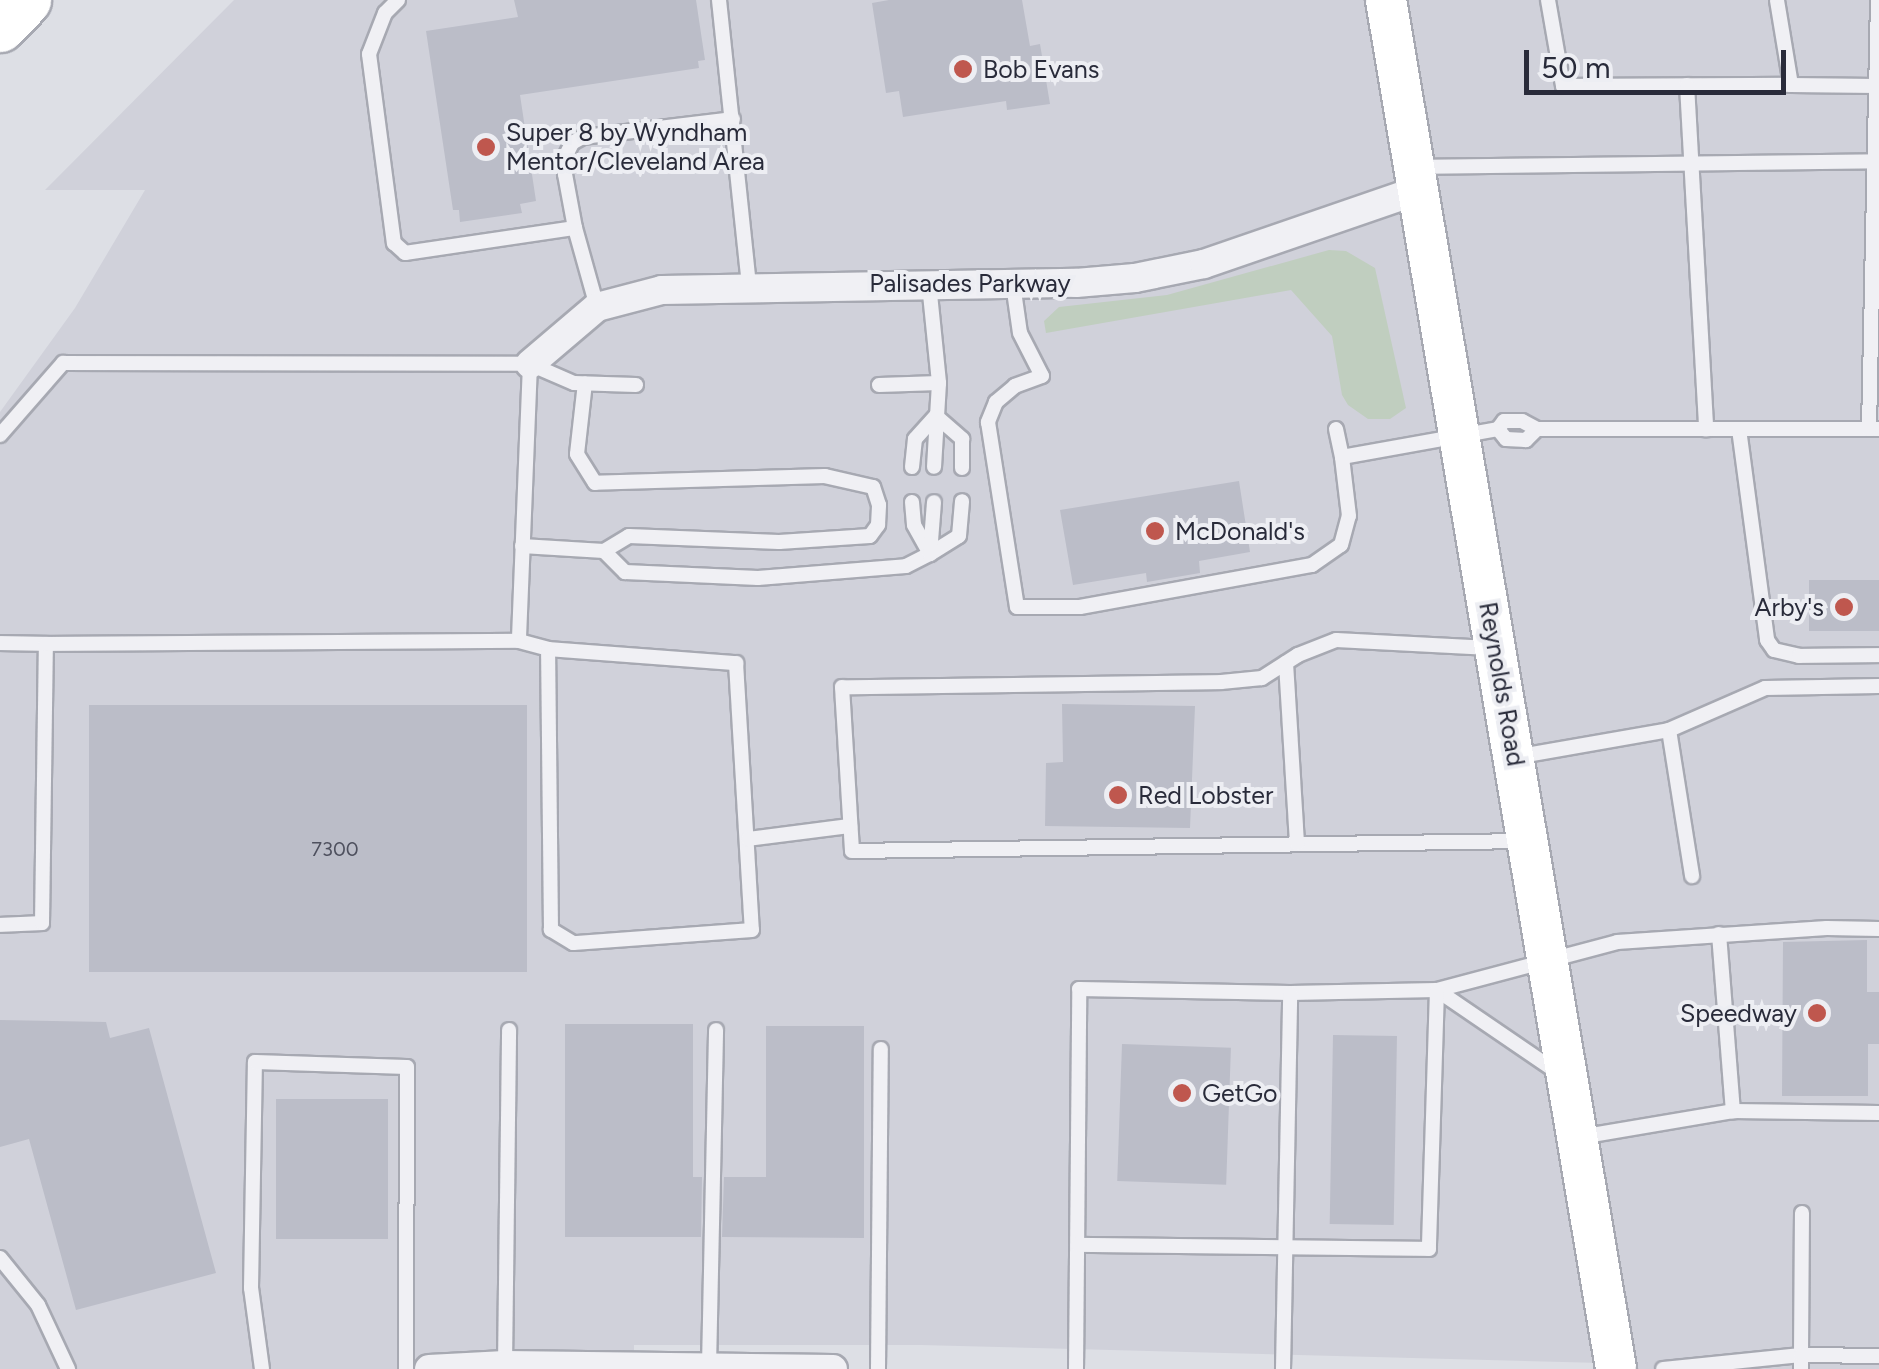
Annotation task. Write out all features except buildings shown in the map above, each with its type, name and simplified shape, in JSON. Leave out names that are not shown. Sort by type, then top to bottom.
[{"type":"highway","points":[[0,26],[25,0]]},
{"type":"main road","name":"Reynolds Road","points":[[1386,0],[1417,179],[1479,432],[1496,648],[1616,1369]]},
{"type":"street","name":"Palisades Parkway","points":[[530,364],[597,307],[662,290],[1136,278],[1204,264],[1417,179]]},
{"type":"street","points":[[429,1369],[832,1369]]},
{"type":"lane","points":[[398,0],[386,12],[369,54],[394,243],[399,251],[575,228]]},
{"type":"lane","points":[[718,0],[749,285]]},
{"type":"lane","points":[[1548,0],[1564,86],[1876,86]]},
{"type":"lane","points":[[1777,0],[1790,84]]},
{"type":"lane","points":[[1342,457],[1479,432],[1526,440],[1537,429],[1874,429],[1878,0]]},
{"type":"lane","points":[[1687,85],[1688,161],[1706,429]]},
{"type":"lane","points":[[597,307],[565,174],[572,143],[583,137],[733,119]]},
{"type":"lane","points":[[1417,179],[1688,161],[1875,161]]},
{"type":"lane","points":[[929,284],[939,383],[934,467]]},
{"type":"lane","points":[[1013,284],[1020,333],[1042,376],[1015,386],[996,402],[988,422],[1017,607],[1080,606],[1312,565],[1341,545],[1349,516],[1336,429]]},
{"type":"lane","points":[[0,435],[63,363],[530,364],[584,383],[636,385]]},
{"type":"lane","points":[[519,642],[530,364]]},
{"type":"lane","points":[[522,546],[604,551],[628,536],[779,542],[870,536],[878,524],[879,506],[873,487],[825,476],[595,483],[577,454],[584,383]]},
{"type":"lane","points":[[879,384],[939,383]]},
{"type":"lane","points":[[912,467],[914,439],[936,416]]},
{"type":"lane","points":[[936,416],[962,439],[962,468]]},
{"type":"lane","points":[[1739,429],[1766,640],[1774,650],[1799,656],[1879,655]]},
{"type":"lane","points":[[604,551],[625,572],[758,578],[906,566],[959,536],[962,501]]},
{"type":"lane","points":[[912,502],[914,524],[930,554]]},
{"type":"lane","points":[[930,554],[934,502]]},
{"type":"lane","points":[[1496,648],[1336,640],[1262,678],[1221,682],[842,687],[852,850],[1528,841]]},
{"type":"lane","points":[[0,643],[519,642],[548,649],[736,664],[752,930],[573,943],[552,930],[548,649]]},
{"type":"lane","points":[[0,925],[42,923],[46,644]]},
{"type":"lane","points":[[1286,663],[1297,844]]},
{"type":"lane","points":[[1515,757],[1669,730],[1765,688],[1879,686]]},
{"type":"lane","points":[[1669,730],[1692,876]]},
{"type":"lane","points":[[748,839],[850,826]]},
{"type":"lane","points":[[1076,1369],[1079,989],[1290,993],[1437,990],[1617,942],[1718,934],[1879,930]]},
{"type":"lane","points":[[1718,934],[1733,1111]]},
{"type":"lane","points":[[1437,990],[1569,1080]]},
{"type":"lane","points":[[1078,1245],[1429,1249],[1437,990]]},
{"type":"lane","points":[[1283,1369],[1290,993]]},
{"type":"lane","points":[[509,1030],[520,1366]]},
{"type":"lane","points":[[709,1367],[716,1030]]},
{"type":"lane","points":[[878,1369],[881,1050]]},
{"type":"lane","points":[[262,1369],[251,1288],[255,1062],[407,1067],[406,1369]]},
{"type":"lane","points":[[1579,1137],[1733,1111],[1879,1112]]},
{"type":"lane","points":[[1801,1362],[1802,1213]]},
{"type":"lane","points":[[0,1258],[38,1305],[68,1369]]},
{"type":"lane","points":[[1663,1369],[1874,1360]]},
{"type":"shaded area","points":[[234,0],[1372,0],[1602,1363],[921,1345],[634,1345],[634,1369],[0,1369],[0,412],[75,308],[145,190],[45,190]]},
{"type":"shaded area","points":[[1396,0],[1879,0],[1879,1369],[1628,1369]]},
{"type":"green space","points":[[1329,250],[1346,251],[1375,268],[1406,408],[1390,419],[1368,419],[1348,405],[1342,395],[1332,336],[1291,290],[1046,333],[1044,321],[1059,307],[1167,295]]},
{"type":"place","name":"Bob Evans","points":[[963,69]]},
{"type":"place","name":"Super 8 by Wyndham Mentor/Cleveland Area","points":[[486,147]]},
{"type":"place","name":"McDonald's","points":[[1155,531]]},
{"type":"place","name":"Arby's","points":[[1844,607]]},
{"type":"place","name":"Red Lobster","points":[[1118,795]]},
{"type":"place","name":"Speedway","points":[[1817,1013]]},
{"type":"place","name":"GetGo","points":[[1182,1093]]}]
